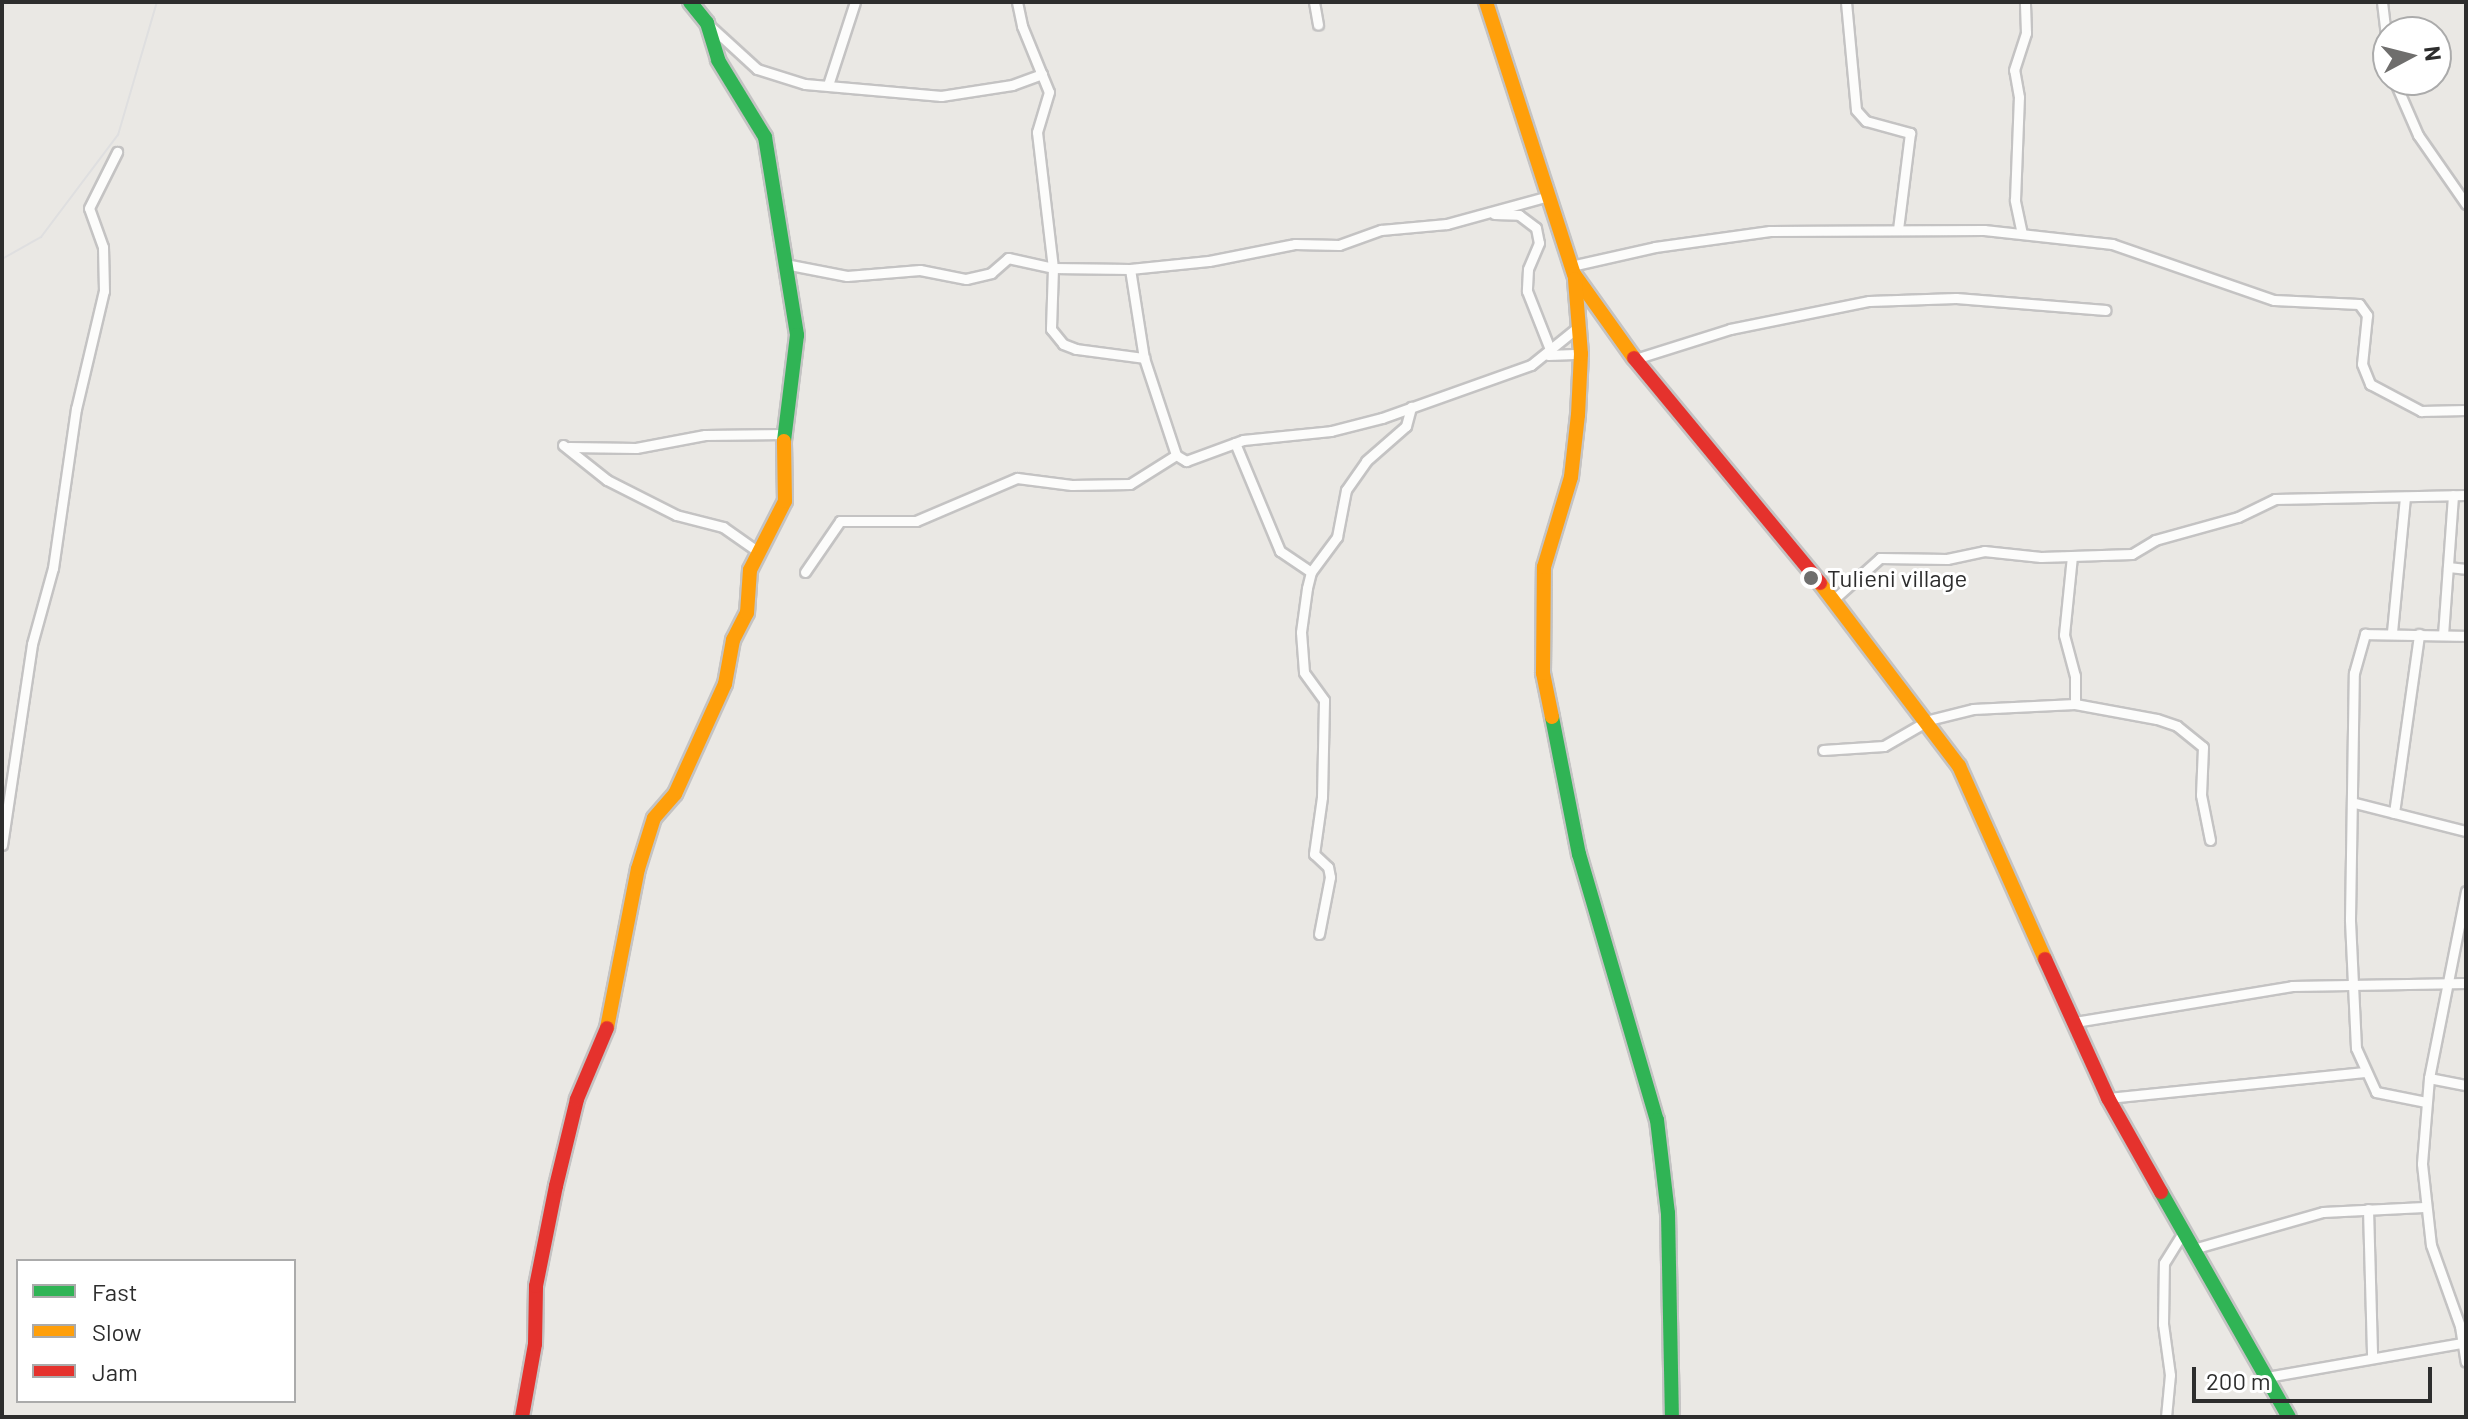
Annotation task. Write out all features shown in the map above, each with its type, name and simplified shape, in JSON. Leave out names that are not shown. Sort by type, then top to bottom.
[{"type":"street","points":[[690,2],[707,23],[757,69],[780,79],[941,96],[1012,85],[1042,74]]},
{"type":"street","points":[[828,85],[855,2]]},
{"type":"street","points":[[1017,2],[1050,98],[1037,142],[1053,268],[1054,337],[1094,354],[1144,358]]},
{"type":"street","points":[[1314,2],[1318,25]]},
{"type":"street","points":[[1486,2],[1545,197],[1572,270],[1581,354],[1571,477],[1544,567],[1543,673],[1579,854],[1657,1120],[1668,1213],[1672,1417]]},
{"type":"street","points":[[1846,2],[1856,110],[1866,121],[1910,133],[1898,229]]},
{"type":"street","points":[[2022,234],[2015,200],[2019,97],[2014,70],[2026,33],[2025,2]]},
{"type":"street","points":[[522,1417],[535,1344],[536,1286],[556,1186],[577,1099],[604,1042],[630,925],[635,879],[654,818],[675,794],[725,684],[733,640],[747,613],[750,570],[785,501],[785,398],[797,335],[762,128],[718,60],[707,23]]},
{"type":"street","points":[[2401,96],[2418,135],[2466,204]]},
{"type":"street","points":[[2,845],[32,644],[53,568],[76,409],[104,291],[103,247],[89,208],[117,152]]},
{"type":"street","points":[[785,264],[847,276],[920,270],[966,279],[991,273],[1008,258],[1053,268],[1130,269],[1295,244],[1339,245],[1381,230],[1491,213],[1545,197]]},
{"type":"street","points":[[1491,213],[1519,215],[1536,228],[1539,243],[1528,269],[1527,291],[1550,353]]},
{"type":"street","points":[[1572,270],[1710,238],[1898,229],[2022,234],[2112,244],[2274,300],[2353,302],[2367,315],[2362,364],[2370,384],[2421,411],[2466,410]]},
{"type":"street","points":[[1130,269],[1144,358],[1176,455],[1186,461],[1235,443],[1357,425],[1411,407],[1550,353],[1578,327]]},
{"type":"street","points":[[1572,270],[1635,359],[1929,720],[1974,794],[2108,1098],[2289,1417]]},
{"type":"street","points":[[1635,359],[1717,332],[1869,301],[1956,298],[2106,310]]},
{"type":"street","points":[[1550,353],[1581,354]]},
{"type":"street","points":[[1319,934],[1330,877],[1328,867],[1316,862],[1314,854],[1322,797],[1324,700],[1322,691],[1307,680],[1301,632],[1311,572],[1337,537],[1340,504],[1351,482],[1406,426],[1411,407]]},
{"type":"street","points":[[760,553],[723,527],[676,515],[607,480],[566,446],[636,448],[705,435],[785,434]]},
{"type":"street","points":[[1235,443],[1280,551],[1311,572]]},
{"type":"street","points":[[805,572],[840,521],[916,521],[1017,478],[1072,485],[1130,484],[1176,455]]},
{"type":"street","points":[[2443,635],[2453,495]]},
{"type":"street","points":[[1833,600],[1880,558],[1947,559],[1984,551],[2072,556],[2138,553],[2155,540],[2238,517],[2275,499],[2466,495]]},
{"type":"street","points":[[2392,632],[2405,498]]},
{"type":"street","points":[[2072,556],[2064,628],[2075,704]]},
{"type":"street","points":[[2448,567],[2466,569]]},
{"type":"street","points":[[2426,1102],[2382,1095],[2365,1072],[2356,1048],[2357,984],[2351,940],[2356,652],[2365,634],[2392,632],[2466,636]]},
{"type":"street","points":[[2394,813],[2419,634]]},
{"type":"street","points":[[1823,750],[1884,746],[1929,720],[1973,709],[2075,704],[2168,722],[2200,743],[2201,795],[2210,840]]},
{"type":"street","points":[[2355,803],[2466,831]]},
{"type":"street","points":[[2466,891],[2429,1078],[2424,1207],[2466,1362]]},
{"type":"street","points":[[2075,1022],[2268,989],[2466,983]]},
{"type":"street","points":[[2108,1098],[2365,1072]]},
{"type":"street","points":[[2429,1078],[2466,1085]]},
{"type":"street","points":[[2193,1249],[2262,1226],[2368,1209],[2424,1207]]},
{"type":"street","points":[[2368,1209],[2372,1356]]},
{"type":"street","points":[[2166,1417],[2170,1375],[2163,1324],[2164,1263],[2167,1250],[2183,1232]]},
{"type":"street","points":[[2267,1377],[2372,1356],[2462,1343]]},
{"type":"railway","points":[[2,259],[41,237],[118,135],[157,2]]},
{"type":"traffic: fast","points":[[690,2],[707,23],[718,60],[765,137],[797,335],[784,441]]},
{"type":"traffic: fast","points":[[1552,717],[1579,854],[1657,1120],[1668,1213],[1672,1417]]},
{"type":"traffic: fast","points":[[2161,1192],[2289,1417]]},
{"type":"traffic: slow","points":[[1486,2],[1574,274],[1634,358]]},
{"type":"traffic: slow","points":[[1552,717],[1543,673],[1544,567],[1571,477],[1578,415],[1581,354],[1575,279]]},
{"type":"traffic: slow","points":[[607,1028],[638,869],[654,818],[675,794],[725,684],[733,640],[747,613],[750,570],[785,501],[784,441]]},
{"type":"traffic: slow","points":[[1820,583],[1959,766],[2045,959]]},
{"type":"traffic: jam","points":[[1634,358],[1820,583]]},
{"type":"traffic: jam","points":[[2045,959],[2108,1098],[2161,1192]]},
{"type":"traffic: jam","points":[[522,1417],[535,1344],[536,1286],[556,1186],[577,1099],[607,1028]]},
{"type":"place","name":"Tulieni village","points":[[1811,578]]}]
